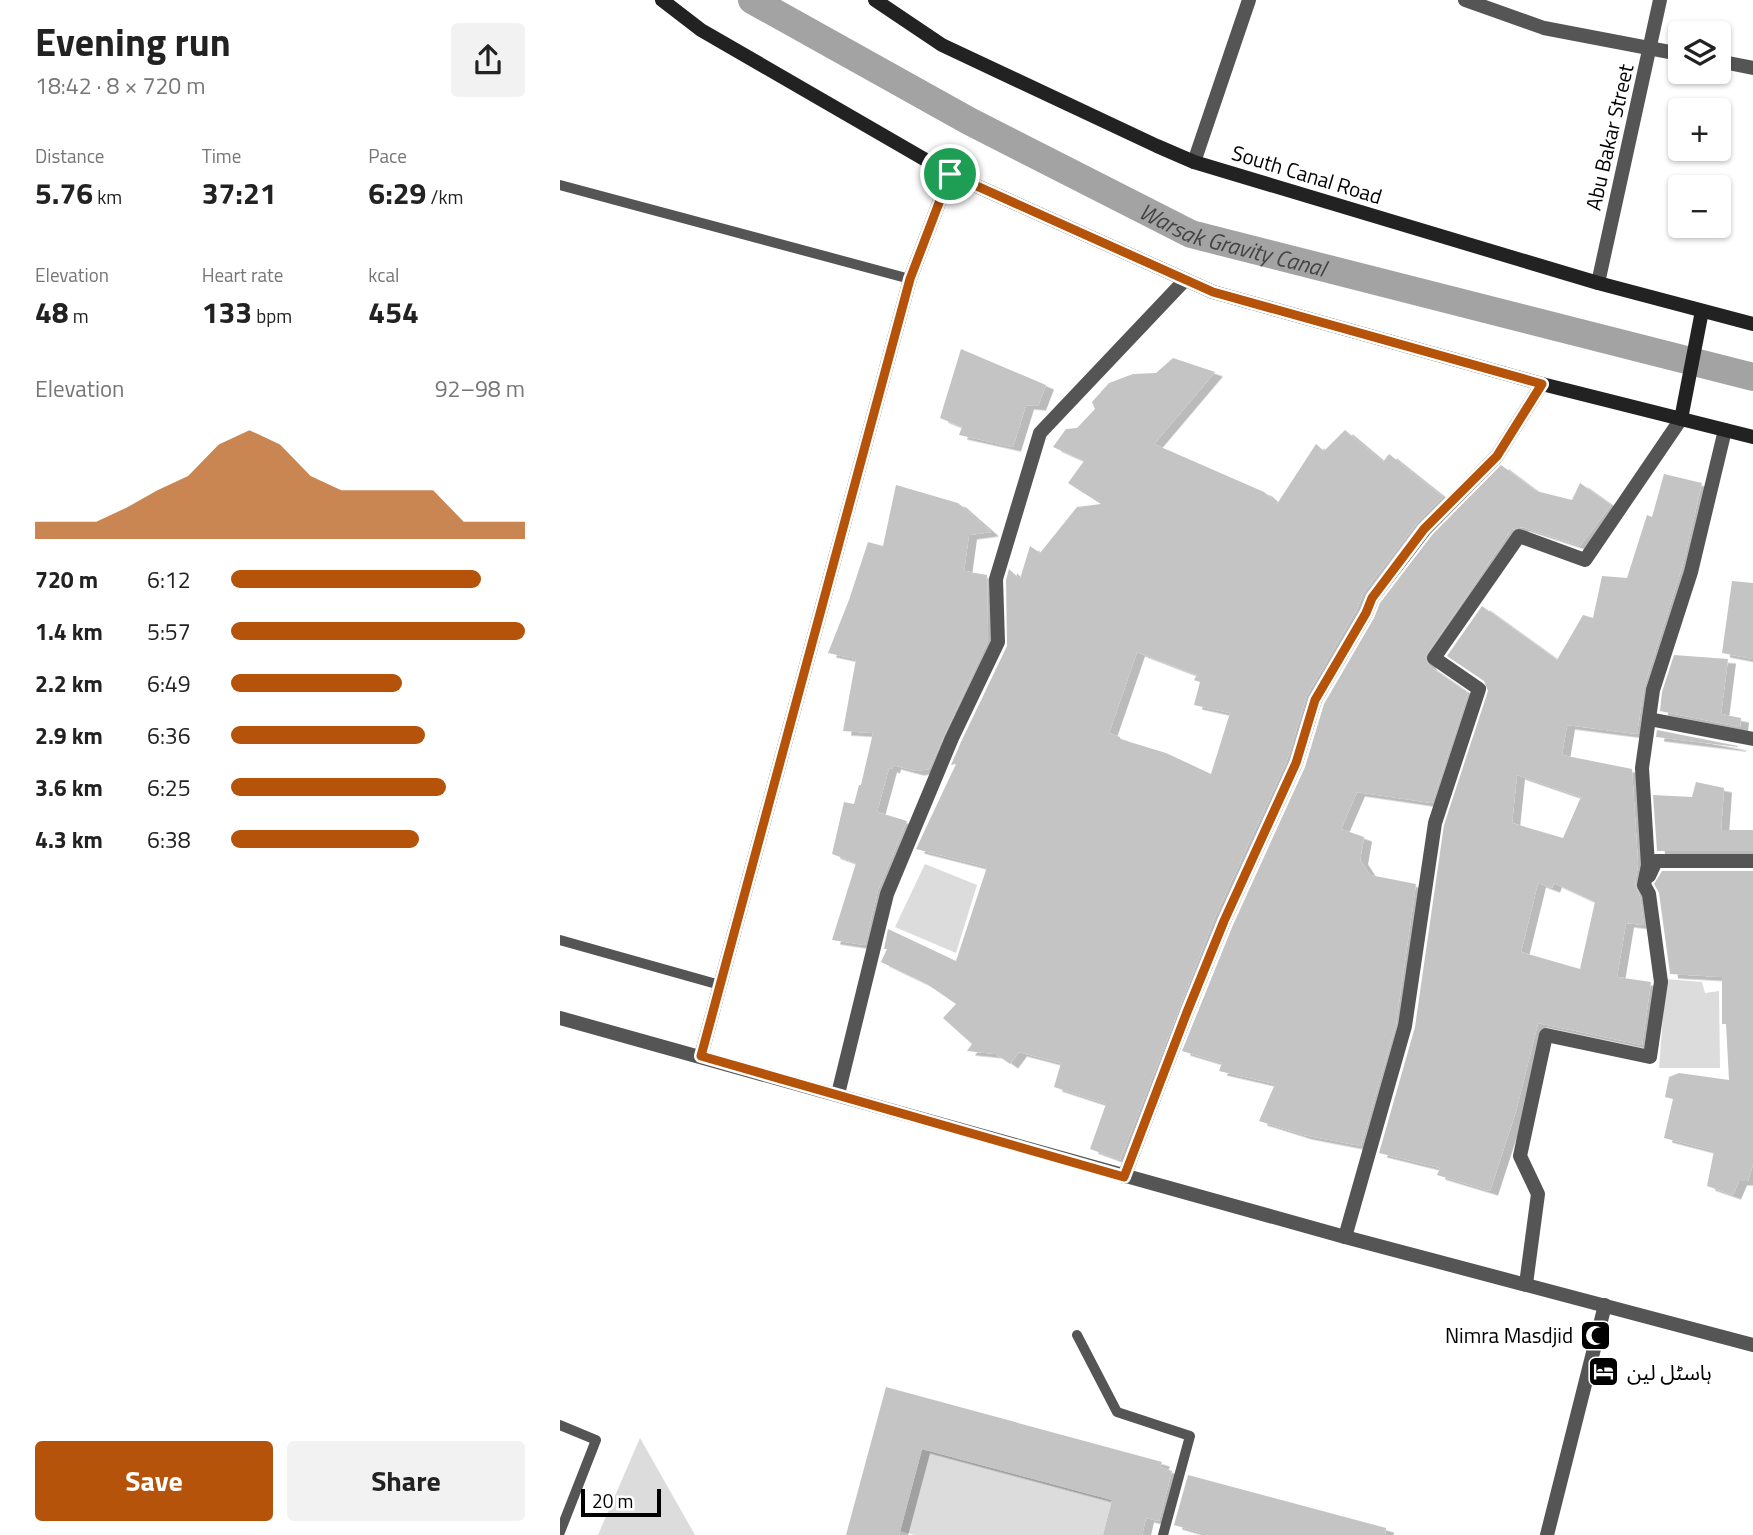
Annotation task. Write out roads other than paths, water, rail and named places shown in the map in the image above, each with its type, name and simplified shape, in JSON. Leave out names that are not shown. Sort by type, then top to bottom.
[{"type":"main road","points":[[662,0],[701,30],[950,174],[1213,292],[1542,384],[1753,438]]},
{"type":"main road","name":"South Canal Road","points":[[875,0],[942,44],[1194,162],[1598,283],[1753,324]]},
{"type":"main road","points":[[1681,419],[1702,311]]},
{"type":"street","points":[[1194,162],[1249,0]]},
{"type":"street","points":[[1465,0],[1544,28],[1668,52]]},
{"type":"street","name":"Abu Bakar Street","points":[[1598,283],[1660,0]]},
{"type":"street","points":[[1731,64],[1753,68]]},
{"type":"street","points":[[701,1056],[910,279],[950,174]]},
{"type":"street","points":[[838,1094],[887,894],[952,738],[998,642],[996,579],[1040,433],[1185,280]]},
{"type":"street","points":[[1124,1177],[1224,921],[1296,763],[1315,700],[1372,598],[1424,529],[1497,456],[1542,384]]},
{"type":"street","points":[[1345,1237],[1405,1026],[1435,823],[1479,689],[1434,659],[1519,536],[1585,561],[1681,419]]},
{"type":"street","points":[[1526,1284],[1538,1194],[1520,1156],[1546,1035],[1650,1057],[1661,982],[1649,894],[1644,885],[1648,865],[1642,768],[1653,690],[1691,572],[1725,430]]},
{"type":"street","points":[[1648,719],[1753,739]]},
{"type":"street","points":[[1644,885],[1656,860],[1753,861]]},
{"type":"street","points":[[560,1018],[838,1094],[1124,1177],[1753,1345]]},
{"type":"street","points":[[1547,1535],[1605,1305]]},
{"type":"lane","points":[[560,185],[910,279]]},
{"type":"lane","points":[[560,940],[720,985]]},
{"type":"lane","points":[[1077,1335],[1117,1412],[1190,1436],[1163,1535]]},
{"type":"lane","points":[[560,1425],[596,1440],[560,1532]]},
{"type":"waterway","name":"Warsak Gravity Canal","points":[[752,0],[969,121],[1191,234],[1753,377]]},
{"type":"place","name":"Nimra Masdjid","points":[[1596,1335]]},
{"type":"place","name":"ہاسٹل لین","points":[[1604,1372]]}]
